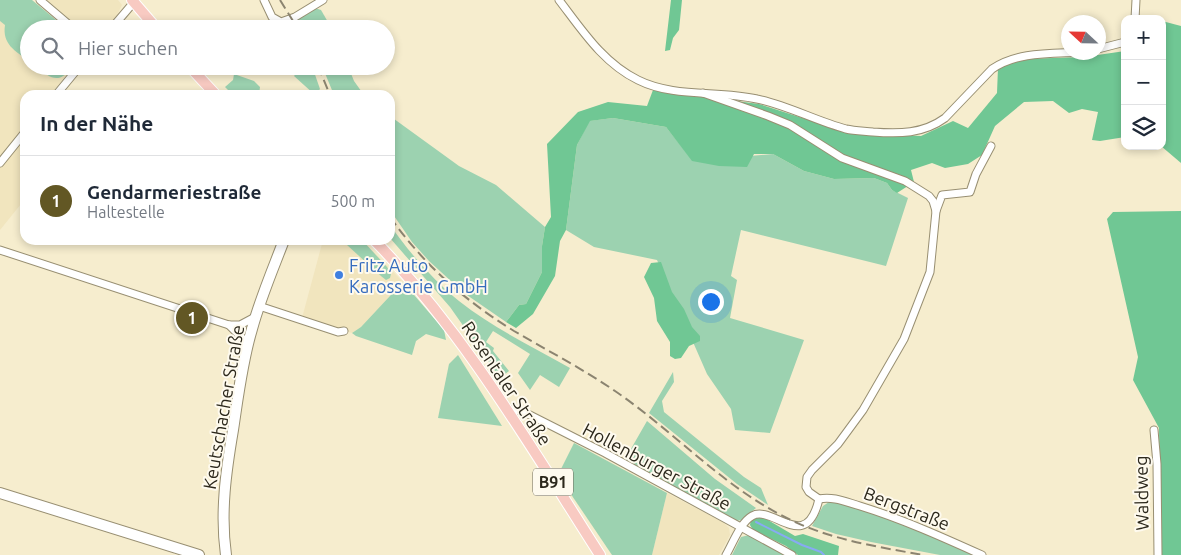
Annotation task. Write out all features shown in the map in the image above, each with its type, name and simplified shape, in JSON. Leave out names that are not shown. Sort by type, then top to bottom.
[{"type":"main road","points":[[133,1],[149,20]]},
{"type":"main road","points":[[197,75],[211,90]]},
{"type":"main road","name":"Keutschacher Straße","points":[[226,555],[224,523],[225,488],[247,350],[255,316],[282,245]]},
{"type":"main road","name":"Rosentaler Straße","points":[[379,245],[415,284],[451,328],[600,555]]},
{"type":"main road","points":[[0,493],[199,555]]},
{"type":"street","points":[[40,0],[63,20]]},
{"type":"street","points":[[264,0],[272,17],[277,20]]},
{"type":"street","points":[[287,20],[295,17],[311,3],[323,0]]},
{"type":"street","points":[[559,0],[587,38],[609,62],[638,80],[658,88],[757,98],[848,130],[898,134],[921,130],[945,118],[992,69],[1001,63],[1012,58],[1061,54]]},
{"type":"street","points":[[1135,15],[1136,0]]},
{"type":"street","points":[[118,20],[133,1]]},
{"type":"street","points":[[1106,47],[1121,43]]},
{"type":"street","points":[[60,90],[73,75]]},
{"type":"street","points":[[703,93],[790,125],[842,158],[905,181],[929,196],[933,201],[936,211]]},
{"type":"street","points":[[0,163],[20,138]]},
{"type":"street","points":[[929,196],[970,192],[976,174],[991,146]]},
{"type":"street","points":[[726,555],[741,528],[750,517],[759,514],[765,515],[790,530],[797,531],[805,528],[813,521],[819,500],[806,487],[807,477],[838,444],[863,410],[904,339],[930,272],[936,211],[942,195]]},
{"type":"street","points":[[0,250],[234,327],[246,333],[251,331]]},
{"type":"street","points":[[259,306],[330,329],[344,331]]},
{"type":"street","points":[[234,327],[255,316]]},
{"type":"street","points":[[234,327],[242,338],[247,350]]},
{"type":"street","name":"Hollenburger Straße","points":[[506,410],[522,411],[605,453],[792,555]]},
{"type":"street","name":"Waldweg","points":[[1154,430],[1157,464],[1158,555]]},
{"type":"street","name":"Bergstraße","points":[[819,500],[826,498],[835,499],[884,514],[933,532],[982,555]]},
{"type":"shaded area","points":[[47,0],[118,0],[122,5],[113,20],[70,20]]},
{"type":"shaded area","points":[[0,21],[5,24],[20,26],[20,75],[67,75],[54,90],[20,90],[20,205],[0,230]]},
{"type":"shaded area","points":[[322,245],[367,245],[403,282],[361,327],[352,333],[302,318]]},
{"type":"shaded area","points":[[667,493],[724,523],[729,528],[730,535],[719,555],[652,555]]},
{"type":"green space","points":[[0,0],[32,0],[56,20],[20,20],[20,54],[8,42],[5,25],[0,21]]},
{"type":"green space","points":[[671,0],[682,0],[679,30],[673,38],[670,50],[665,51]]},
{"type":"green space","points":[[315,8],[321,10],[327,20],[298,20]]},
{"type":"green space","points":[[1166,22],[1181,26],[1181,163],[1166,150]]},
{"type":"green space","points":[[1121,52],[1121,138],[1100,141],[1092,140],[1098,112],[1082,109],[1069,113],[1053,101],[1024,102],[995,126],[982,155],[968,164],[945,168],[932,163],[911,170],[914,182],[897,193],[887,183],[874,178],[834,179],[804,171],[773,154],[754,154],[747,167],[719,166],[692,161],[666,127],[613,118],[590,121],[577,145],[566,230],[560,241],[555,276],[533,314],[516,328],[506,322],[519,305],[526,304],[542,272],[542,246],[545,227],[551,217],[547,144],[578,112],[608,102],[647,106],[653,90],[759,104],[846,132],[921,136],[953,121],[968,128],[997,93],[998,68],[1022,59],[1061,58],[1061,60],[1106,60],[1106,54]]},
{"type":"green space","points":[[48,75],[65,75],[59,78]]},
{"type":"green space","points":[[234,75],[237,75],[254,81],[260,87],[260,90],[228,90],[225,87],[233,80]]},
{"type":"green space","points":[[315,75],[320,89],[309,90],[294,76]]},
{"type":"green space","points":[[326,75],[352,75],[360,90],[332,90]]},
{"type":"green space","points":[[613,118],[666,127],[693,161],[773,154],[804,171],[834,179],[874,178],[887,183],[892,190],[908,198],[886,266],[741,230],[731,276],[737,280],[730,318],[804,340],[770,433],[735,430],[731,409],[707,374],[657,260],[594,247],[566,230],[577,145],[589,121]]},
{"type":"green space","points":[[395,120],[459,166],[496,185],[545,227],[542,246],[542,272],[526,304],[519,305],[506,322],[464,293],[429,261],[412,242],[395,217]]},
{"type":"green space","points":[[1181,211],[1181,555],[1161,555],[1159,428],[1133,380],[1138,357],[1107,219],[1113,212]]},
{"type":"green space","points":[[395,232],[422,265],[459,301],[499,329],[570,368],[559,387],[540,375],[530,390],[518,373],[530,354],[493,331],[486,342],[494,348],[493,351],[509,371],[500,378],[450,307],[395,244]]},
{"type":"green space","points":[[347,245],[367,245],[391,274],[390,278],[386,280]]},
{"type":"green space","points":[[661,262],[672,292],[684,309],[692,327],[700,336],[700,341],[689,346],[681,358],[675,359],[670,356],[670,342],[657,321],[654,298],[644,277],[651,263]]},
{"type":"green space","points":[[403,282],[444,330],[446,340],[426,334],[416,341],[412,355],[352,333],[361,327]]},
{"type":"green space","points":[[458,355],[502,426],[438,418],[449,364]]},
{"type":"green space","points":[[673,372],[674,382],[662,401],[664,412],[744,477],[761,488],[768,505],[737,484],[649,413]]},
{"type":"green space","points":[[647,421],[715,479],[756,508],[742,520],[736,521],[624,461]]},
{"type":"green space","points":[[574,443],[667,493],[652,555],[612,555],[558,475]]},
{"type":"green space","points":[[829,502],[848,505],[894,521],[975,555],[940,555],[871,542],[812,526],[823,506]]},
{"type":"green space","points":[[761,516],[795,536],[803,534],[839,546],[838,555],[798,555],[786,546],[753,530],[750,525],[752,519]]},
{"type":"green space","points":[[749,535],[787,555],[732,555],[741,537]]},
{"type":"waterway","points":[[756,522],[824,555]]},
{"type":"railway","points":[[280,0],[292,20]]},
{"type":"railway","points":[[322,75],[328,90]]},
{"type":"railway","points":[[395,224],[431,266],[478,307],[514,331],[615,391],[744,493],[791,520],[823,533],[856,542],[923,555]]},
{"type":"place","name":"Fritz Auto Karosserie GmbH","points":[[339,275]]},
{"type":"place","name":"Gendarmeriestraße","points":[[192,318]]}]
